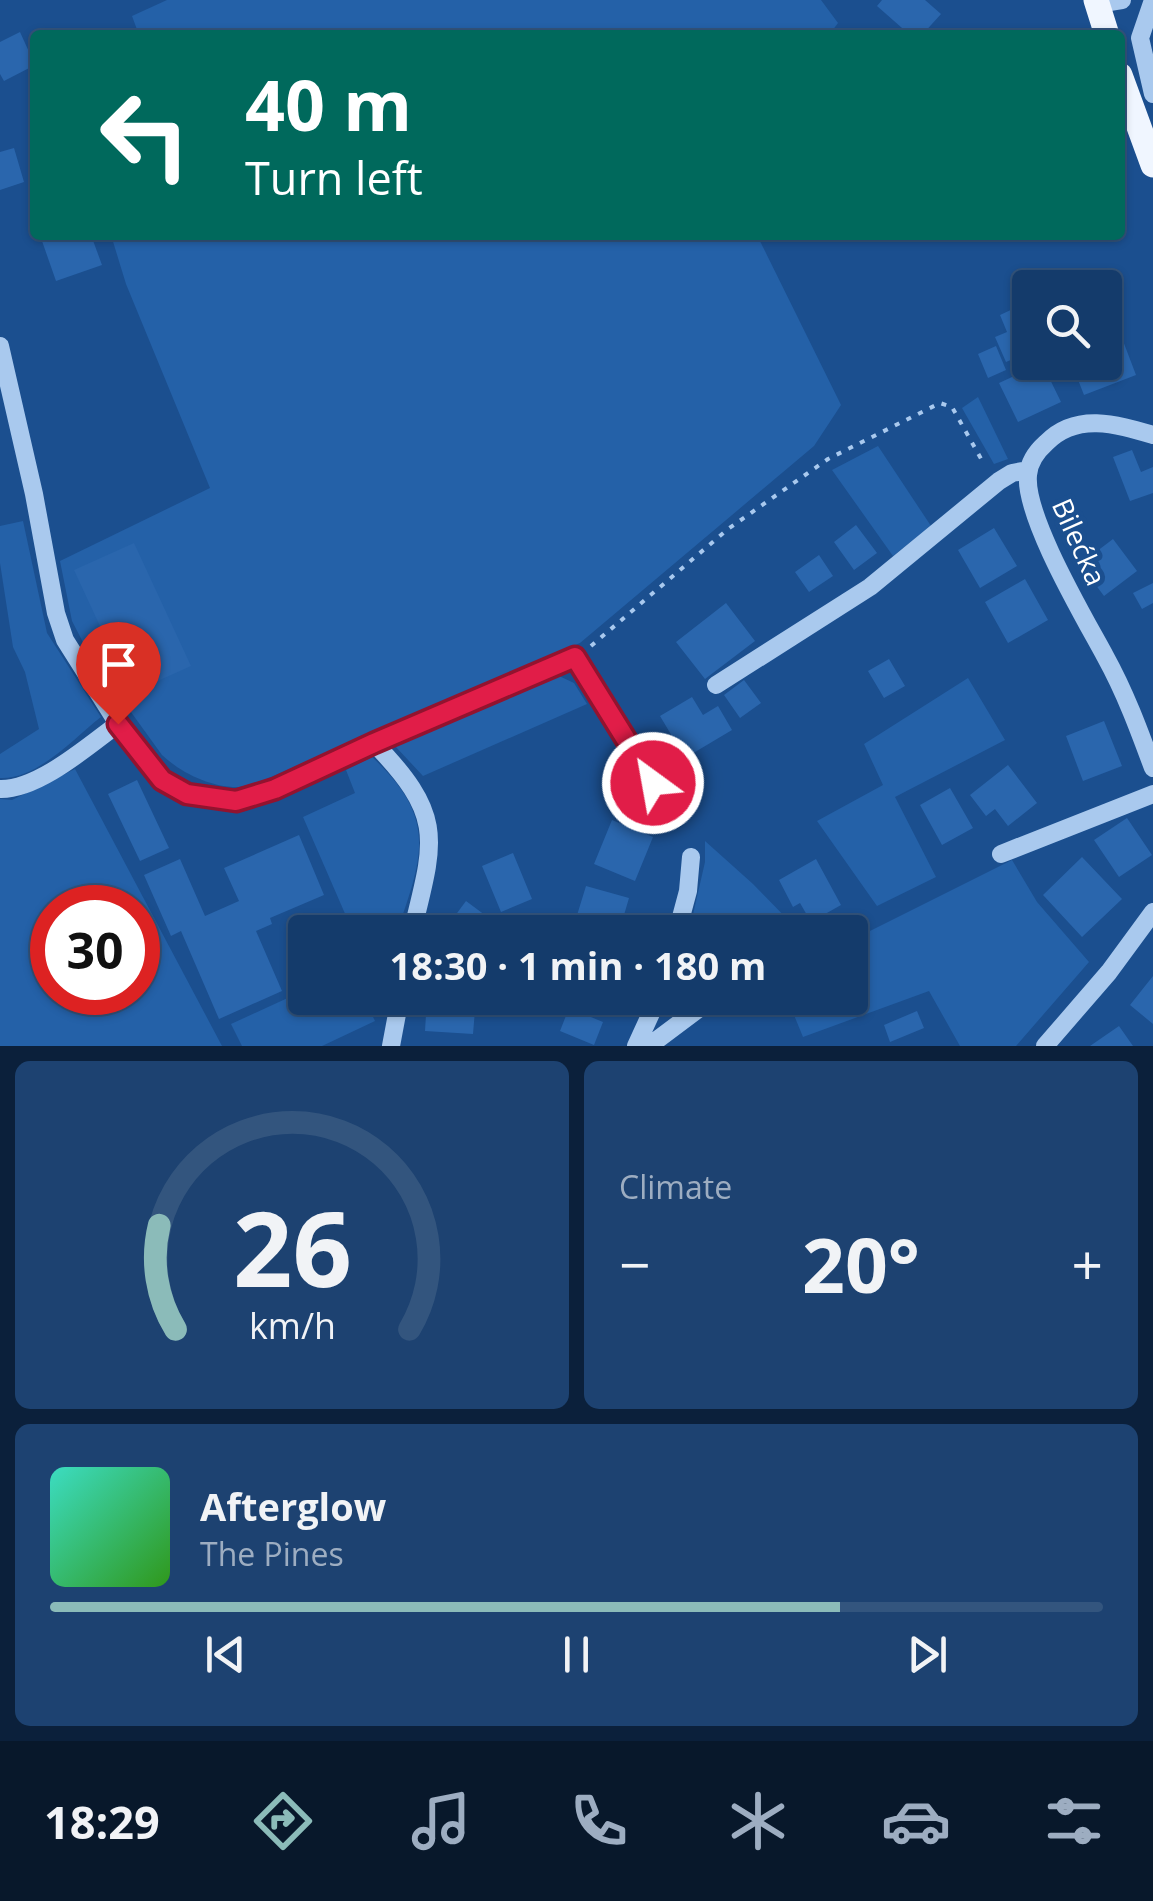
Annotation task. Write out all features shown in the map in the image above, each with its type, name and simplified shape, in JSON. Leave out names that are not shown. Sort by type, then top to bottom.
[{"type":"main road","points":[[1105,1],[1107,30]]},
{"type":"main road","points":[[1125,87],[1152,155]]},
{"type":"street","points":[[1153,0],[1140,38],[1153,94]]},
{"type":"street","points":[[0,346],[65,640],[118,724],[162,780],[187,794],[236,801],[275,789],[575,657],[653,783]]},
{"type":"street","name":"Bilećka","points":[[1153,435],[1098,422],[1064,428],[1037,452],[1028,470],[1033,509],[1080,613],[1126,696],[1153,768]]},
{"type":"street","points":[[716,685],[870,587],[1000,481],[1012,473],[1028,470]]},
{"type":"street","points":[[0,789],[10,789],[58,768],[118,724]]},
{"type":"street","points":[[374,743],[408,778],[424,810],[430,839],[429,864],[416,915]]},
{"type":"street","points":[[1002,854],[1153,794]]},
{"type":"street","points":[[682,915],[692,857]]},
{"type":"street","points":[[1045,1046],[1109,972],[1153,912]]},
{"type":"street","points":[[391,1046],[397,1015]]},
{"type":"street","points":[[636,1046],[650,1015]]},
{"type":"street","points":[[648,1046],[690,1015]]},
{"type":"path","points":[[575,657],[603,638],[728,530],[828,459],[940,403],[952,407],[986,468],[1000,481]]},
{"type":"shaded area","points":[[167,0],[821,0],[838,23],[833,30],[137,30],[132,16]]},
{"type":"shaded area","points":[[113,240],[759,240],[841,405],[814,446],[580,643],[264,780],[239,787],[218,785],[178,768],[162,755],[89,654],[72,621],[60,561],[210,488],[126,284]]},
{"type":"shaded area","points":[[978,397],[1008,459],[994,464],[962,408]]},
{"type":"shaded area","points":[[878,446],[931,526],[893,556],[832,470]]},
{"type":"shaded area","points":[[23,521],[47,633],[101,717],[41,765],[14,777],[0,778],[0,754],[39,729],[25,672],[13,647],[0,563],[0,526]]},
{"type":"shaded area","points":[[559,676],[574,683],[587,704],[423,776],[395,746]]},
{"type":"shaded area","points":[[968,678],[1005,740],[895,797],[936,877],[877,906],[817,821],[883,785],[864,744]]},
{"type":"shaded area","points":[[372,757],[393,779],[416,819],[418,859],[402,915],[346,915],[303,817],[355,793],[346,770]]},
{"type":"shaded area","points":[[75,769],[137,885],[30,885],[30,1015],[160,1015],[160,929],[222,1046],[0,1046],[0,799],[12,800]]},
{"type":"shaded area","points":[[705,841],[783,915],[693,915],[705,862]]},
{"type":"shaded area","points":[[1012,860],[1037,902],[1089,962],[1016,1046],[960,1046],[929,991],[868,1013],[868,932]]},
{"type":"shaded area","points":[[288,998],[288,1015],[372,1015],[375,1021],[322,1046],[242,1046],[231,1024]]},
{"type":"shaded area","points":[[794,1015],[863,1015],[803,1037]]},
{"type":"building","points":[[882,0],[925,0],[941,14],[927,30],[904,30],[877,6]]},
{"type":"building","points":[[20,32],[30,54],[30,68],[4,81],[0,74],[0,42]]},
{"type":"building","points":[[14,148],[24,182],[0,190],[0,152]]},
{"type":"building","points":[[93,240],[102,265],[56,281],[42,241]]},
{"type":"building","points":[[1012,309],[1012,360],[1006,362],[995,337],[1007,332],[1000,315]]},
{"type":"building","points":[[1122,338],[1136,375],[1084,395],[1078,380],[1122,380]]},
{"type":"building","points":[[996,346],[1006,370],[988,378],[978,354]]},
{"type":"building","points":[[1012,377],[1012,380],[1050,380],[1061,402],[1018,422],[999,383]]},
{"type":"building","points":[[1132,450],[1141,472],[1153,467],[1153,493],[1130,501],[1113,457]]},
{"type":"building","points":[[856,525],[877,553],[854,570],[834,542]]},
{"type":"building","points":[[994,528],[1017,566],[980,588],[958,550]]},
{"type":"building","points":[[1113,539],[1137,571],[1104,596],[1080,564]]},
{"type":"building","points":[[134,543],[191,666],[131,693],[74,570]]},
{"type":"building","points":[[819,555],[833,576],[809,592],[795,572]]},
{"type":"building","points":[[1025,579],[1048,620],[1008,643],[985,602]]},
{"type":"building","points":[[1153,583],[1153,603],[1142,609],[1133,593]]},
{"type":"building","points":[[726,603],[755,641],[705,679],[676,642]]},
{"type":"building","points":[[889,659],[905,686],[884,698],[868,671]]},
{"type":"building","points":[[744,680],[761,703],[740,718],[724,695]]},
{"type":"building","points":[[692,697],[703,715],[718,706],[732,730],[685,758],[660,716]]},
{"type":"building","points":[[1104,721],[1122,766],[1083,781],[1066,736]]},
{"type":"building","points":[[1008,765],[1037,803],[1008,826],[995,809],[986,816],[970,795]]},
{"type":"building","points":[[137,780],[169,848],[140,861],[108,794]]},
{"type":"building","points":[[950,788],[973,828],[942,845],[920,805]]},
{"type":"building","points":[[1127,818],[1152,855],[1119,877],[1094,840]]},
{"type":"building","points":[[612,820],[653,837],[635,881],[594,864]]},
{"type":"building","points":[[299,835],[324,895],[270,918],[272,924],[256,931],[282,991],[219,1019],[181,931],[171,936],[160,911],[160,885],[148,885],[144,875],[180,859],[205,916],[239,901],[224,868]]},
{"type":"building","points":[[513,853],[532,899],[501,912],[482,866]]},
{"type":"building","points":[[1082,857],[1122,899],[1082,937],[1043,895]]},
{"type":"building","points":[[816,859],[841,905],[823,915],[807,915],[800,903],[793,907],[779,880]]},
{"type":"building","points":[[586,886],[629,898],[624,915],[577,915]]},
{"type":"building","points":[[466,901],[485,915],[456,915]]},
{"type":"building","points":[[1153,976],[1153,1024],[1130,1005]]},
{"type":"building","points":[[917,1011],[924,1028],[890,1042],[884,1025]]},
{"type":"building","points":[[426,1015],[475,1015],[473,1034],[425,1031]]},
{"type":"building","points":[[566,1015],[586,1015],[603,1022],[594,1045],[560,1031]]},
{"type":"building","points":[[1119,1026],[1133,1046],[1090,1046]]},
{"type":"route","points":[[118,724],[162,780],[187,794],[236,801],[275,789],[575,657],[653,783]]}]
